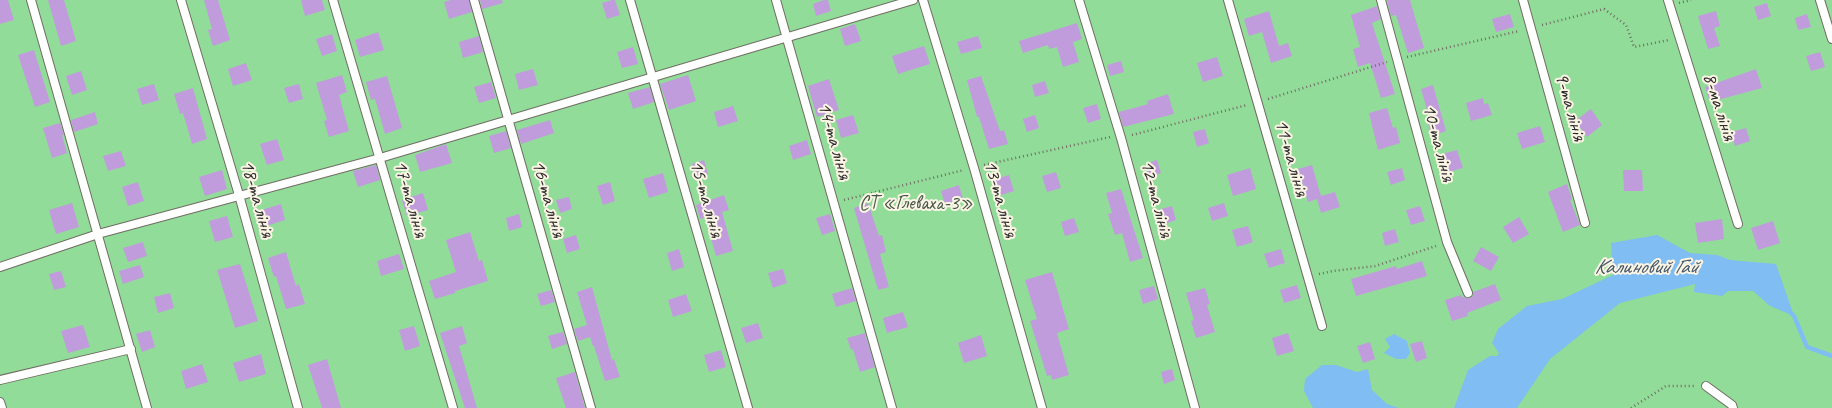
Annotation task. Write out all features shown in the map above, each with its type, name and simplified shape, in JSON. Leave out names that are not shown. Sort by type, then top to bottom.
[{"type":"lane","points":[[31,0],[147,408]]},
{"type":"lane","name":"18-та лінія","points":[[181,0],[239,195],[298,408]]},
{"type":"lane","name":"17-та лінія","points":[[333,0],[453,408]]},
{"type":"lane","name":"16-та лінія","points":[[474,0],[591,408]]},
{"type":"lane","name":"15-та лінія","points":[[630,0],[654,77],[748,408]]},
{"type":"lane","name":"14-та лінія","points":[[776,0],[892,408]]},
{"type":"lane","points":[[0,267],[98,234],[380,158],[914,0]]},
{"type":"lane","name":"13-та лінія","points":[[923,0],[974,168],[1042,408]]},
{"type":"lane","name":"12-та лінія","points":[[1079,0],[1122,138],[1195,408]]},
{"type":"lane","name":"11-та лінія","points":[[1228,0],[1322,326]]},
{"type":"lane","name":"10-та лінія","points":[[1381,0],[1447,242],[1468,293]]},
{"type":"lane","name":"9-та лінія","points":[[1523,0],[1585,223]]},
{"type":"lane","points":[[1820,0],[1832,39]]},
{"type":"lane","name":"8-ма лінія","points":[[1668,3],[1738,224]]},
{"type":"lane","points":[[0,380],[131,349]]},
{"type":"lane","points":[[1706,386],[1732,405],[1733,408]]},
{"type":"lane","points":[[0,402],[2,408]]},
{"type":"path","points":[[1668,3],[1690,0]]},
{"type":"path","points":[[834,203],[1107,136],[1122,138],[1258,102],[1398,59],[1488,40],[1604,9],[1626,25],[1634,47],[1671,40]]},
{"type":"path","points":[[1307,277],[1333,271],[1376,266],[1447,242]]},
{"type":"path","points":[[1632,408],[1666,386],[1706,386]]},
{"type":"green space","name":"СТ «Глеваха-3»","points":[[0,0],[1832,0],[1832,408],[0,408]]},
{"type":"water","name":"Калиновий Гай","points":[[1657,235],[1690,253],[1717,255],[1730,260],[1776,264],[1794,316],[1770,306],[1753,291],[1728,291],[1722,296],[1694,292],[1695,284],[1620,303],[1550,359],[1517,408],[1454,408],[1468,370],[1490,356],[1497,356],[1499,353],[1492,343],[1498,329],[1527,306],[1562,299],[1613,275],[1611,243]]},
{"type":"water","points":[[1394,334],[1407,341],[1410,353],[1406,359],[1396,359],[1384,353],[1390,347],[1385,339]]},
{"type":"water","points":[[1322,365],[1336,365],[1357,372],[1368,369],[1372,390],[1387,404],[1399,408],[1313,408],[1304,391],[1305,379]]},
{"type":"building","points":[[0,0],[8,0],[14,20],[0,24]]},
{"type":"building","points":[[48,0],[64,0],[76,41],[61,46]]},
{"type":"building","points":[[204,0],[218,0],[230,40],[213,46],[208,30],[212,29]]},
{"type":"building","points":[[301,0],[322,0],[325,10],[305,16]]},
{"type":"building","points":[[451,0],[469,0],[472,12],[449,19],[444,2]]},
{"type":"building","points":[[480,0],[502,0],[503,3],[482,9]]},
{"type":"building","points":[[615,0],[620,15],[607,19],[602,3]]},
{"type":"building","points":[[828,0],[831,11],[816,16],[813,4]]},
{"type":"building","points":[[1387,0],[1410,0],[1424,48],[1408,53],[1396,15],[1391,16]]},
{"type":"building","points":[[1767,3],[1771,16],[1758,20],[1754,7]]},
{"type":"building","points":[[1377,6],[1381,19],[1372,23],[1395,94],[1381,98],[1370,63],[1358,67],[1353,49],[1360,47],[1351,15]]},
{"type":"building","points":[[1269,11],[1279,46],[1288,43],[1292,56],[1271,63],[1262,32],[1249,36],[1244,19]]},
{"type":"building","points":[[1716,11],[1720,26],[1714,28],[1720,46],[1708,49],[1698,16]]},
{"type":"building","points":[[1510,14],[1514,27],[1496,32],[1492,19]]},
{"type":"building","points":[[1807,14],[1811,27],[1798,30],[1795,18]]},
{"type":"building","points":[[1077,23],[1082,39],[1073,42],[1079,62],[1063,67],[1057,47],[1049,49],[1048,45],[1023,53],[1019,41]]},
{"type":"building","points":[[855,24],[861,41],[845,46],[840,29]]},
{"type":"building","points":[[378,32],[384,50],[360,57],[355,40]]},
{"type":"building","points":[[332,34],[337,51],[322,56],[316,39]]},
{"type":"building","points":[[479,36],[483,52],[463,58],[459,42]]},
{"type":"building","points":[[978,36],[982,48],[961,54],[957,42]]},
{"type":"building","points":[[924,46],[930,64],[898,74],[892,56]]},
{"type":"building","points":[[633,47],[638,64],[622,68],[617,52]]},
{"type":"building","points":[[34,50],[50,102],[35,107],[18,55]]},
{"type":"building","points":[[1820,52],[1825,67],[1811,71],[1806,56]]},
{"type":"building","points":[[1217,57],[1223,76],[1203,82],[1197,63]]},
{"type":"building","points":[[1121,61],[1124,72],[1110,76],[1107,65]]},
{"type":"building","points":[[246,63],[252,80],[233,86],[228,69]]},
{"type":"building","points":[[533,69],[538,85],[519,90],[515,74]]},
{"type":"building","points":[[1756,69],[1762,88],[1710,102],[1705,87]]},
{"type":"building","points":[[81,71],[87,90],[72,95],[66,76]]},
{"type":"building","points":[[342,75],[347,92],[339,95],[349,131],[329,137],[324,121],[327,120],[316,83]]},
{"type":"building","points":[[688,75],[696,101],[669,110],[660,84]]},
{"type":"building","points":[[387,76],[402,128],[385,134],[375,99],[371,100],[366,82]]},
{"type":"building","points":[[981,76],[1000,131],[1004,130],[1008,144],[989,149],[979,117],[977,117],[967,80]]},
{"type":"building","points":[[829,79],[839,110],[817,117],[808,86]]},
{"type":"building","points":[[1045,81],[1049,93],[1035,97],[1032,85]]},
{"type":"building","points":[[491,82],[496,98],[479,103],[474,87]]},
{"type":"building","points":[[154,84],[159,100],[142,105],[137,89]]},
{"type":"building","points":[[299,84],[303,99],[289,103],[284,88]]},
{"type":"building","points":[[1433,85],[1446,131],[1432,136],[1427,121],[1430,120],[1421,89]]},
{"type":"building","points":[[650,87],[654,102],[633,109],[628,93]]},
{"type":"building","points":[[193,88],[207,139],[192,144],[183,113],[180,114],[174,94]]},
{"type":"building","points":[[1168,94],[1174,114],[1123,127],[1119,112],[1148,104],[1147,101]]},
{"type":"building","points":[[1483,98],[1484,104],[1488,103],[1492,115],[1471,121],[1466,103]]},
{"type":"building","points":[[1097,104],[1101,119],[1088,123],[1083,108]]},
{"type":"building","points":[[733,106],[738,121],[718,127],[714,112]]},
{"type":"building","points":[[1387,108],[1393,128],[1396,127],[1400,143],[1378,150],[1369,113]]},
{"type":"building","points":[[1591,109],[1602,125],[1587,137],[1575,121]]},
{"type":"building","points":[[95,112],[98,124],[74,132],[71,120]]},
{"type":"building","points":[[853,115],[859,133],[841,138],[836,120]]},
{"type":"building","points":[[1035,115],[1039,128],[1027,132],[1023,119]]},
{"type":"building","points":[[550,120],[554,133],[521,144],[517,130]]},
{"type":"building","points":[[60,123],[67,153],[52,158],[43,128]]},
{"type":"building","points":[[1540,126],[1545,142],[1522,149],[1517,133]]},
{"type":"building","points":[[1746,128],[1750,141],[1735,146],[1731,132]]},
{"type":"building","points":[[1205,129],[1209,143],[1197,147],[1193,132]]},
{"type":"building","points":[[506,131],[511,148],[494,153],[489,136]]},
{"type":"building","points":[[277,139],[284,160],[267,165],[260,144]]},
{"type":"building","points":[[807,140],[811,154],[793,160],[789,146]]},
{"type":"building","points":[[446,144],[452,163],[420,172],[415,155]]},
{"type":"building","points":[[1457,150],[1463,168],[1448,172],[1442,154]]},
{"type":"building","points":[[121,151],[126,166],[108,171],[103,156]]},
{"type":"building","points":[[704,160],[708,174],[696,178],[692,164]]},
{"type":"building","points":[[1157,160],[1161,173],[1149,177],[1145,164]]},
{"type":"building","points":[[376,165],[380,180],[358,187],[353,171]]},
{"type":"building","points":[[1312,165],[1321,196],[1335,192],[1340,207],[1321,213],[1317,199],[1308,202],[1298,169]]},
{"type":"building","points":[[1250,168],[1256,189],[1233,196],[1227,175]]},
{"type":"building","points":[[1402,168],[1405,180],[1391,185],[1387,172]]},
{"type":"building","points":[[222,170],[227,189],[205,196],[199,177]]},
{"type":"building","points":[[1623,170],[1642,170],[1643,191],[1624,191]]},
{"type":"building","points":[[1056,172],[1061,188],[1047,192],[1042,176]]},
{"type":"building","points":[[663,173],[668,192],[649,198],[643,179]]},
{"type":"building","points":[[1009,175],[1014,191],[998,196],[993,180]]},
{"type":"building","points":[[138,182],[144,201],[128,206],[122,187]]},
{"type":"building","points":[[610,182],[615,201],[603,205],[597,186]]},
{"type":"building","points":[[1567,184],[1572,199],[1570,200],[1580,225],[1563,232],[1548,192]]},
{"type":"building","points":[[959,185],[963,199],[945,204],[941,191]]},
{"type":"building","points":[[1121,189],[1143,258],[1130,262],[1122,233],[1115,235],[1108,214],[1112,213],[1106,193]]},
{"type":"building","points":[[423,193],[428,210],[407,216],[402,200]]},
{"type":"building","points":[[724,195],[729,210],[722,212],[733,251],[716,256],[705,217],[700,219],[696,205]]},
{"type":"building","points":[[569,197],[572,209],[560,213],[556,200]]},
{"type":"building","points":[[72,203],[79,227],[56,234],[49,210]]},
{"type":"building","points":[[868,203],[879,236],[882,235],[886,252],[880,254],[889,287],[878,290],[854,208]]},
{"type":"building","points":[[1224,203],[1228,216],[1212,221],[1208,208]]},
{"type":"building","points":[[281,204],[285,220],[260,228],[255,212]]},
{"type":"building","points":[[1172,206],[1176,220],[1162,225],[1157,210]]},
{"type":"building","points":[[1420,206],[1425,221],[1411,225],[1406,210]]},
{"type":"building","points":[[519,214],[522,227],[509,231],[506,218]]},
{"type":"building","points":[[830,214],[835,231],[822,235],[816,218]]},
{"type":"building","points":[[227,216],[233,237],[215,242],[209,221]]},
{"type":"building","points":[[1519,217],[1529,234],[1513,243],[1503,227]]},
{"type":"building","points":[[1074,218],[1079,232],[1065,236],[1061,222]]},
{"type":"building","points":[[1722,219],[1724,239],[1698,243],[1695,223]]},
{"type":"building","points":[[1773,221],[1780,243],[1758,250],[1751,228]]},
{"type":"building","points":[[1248,226],[1253,242],[1237,247],[1232,230]]},
{"type":"building","points":[[1395,229],[1399,242],[1385,246],[1382,233]]},
{"type":"building","points":[[470,232],[479,261],[482,260],[488,281],[435,299],[429,281],[456,272],[446,240]]},
{"type":"building","points":[[576,235],[580,249],[567,253],[563,239]]},
{"type":"building","points":[[143,242],[147,256],[128,262],[123,248]]},
{"type":"building","points":[[1481,247],[1499,257],[1491,271],[1473,261]]},
{"type":"building","points":[[679,249],[684,267],[672,271],[667,253]]},
{"type":"building","points":[[1281,249],[1285,263],[1269,268],[1264,254]]},
{"type":"building","points":[[286,252],[296,286],[299,284],[305,304],[286,309],[276,276],[274,277],[268,258]]},
{"type":"building","points":[[399,254],[404,269],[381,276],[377,261]]},
{"type":"building","points":[[1422,261],[1427,276],[1356,296],[1351,279],[1396,266],[1397,269]]},
{"type":"building","points":[[240,264],[258,321],[235,328],[217,270]]},
{"type":"building","points":[[140,265],[144,277],[123,284],[119,271]]},
{"type":"building","points":[[783,269],[787,283],[773,288],[768,273]]},
{"type":"building","points":[[61,271],[66,287],[54,290],[49,274]]},
{"type":"building","points":[[1052,272],[1069,329],[1057,333],[1069,375],[1052,380],[1051,375],[1047,376],[1030,321],[1037,319],[1025,280]]},
{"type":"building","points":[[1495,284],[1501,300],[1467,313],[1468,316],[1452,321],[1445,300],[1461,295],[1462,297],[1470,298],[1473,296],[1473,292]]},
{"type":"building","points":[[1297,285],[1301,298],[1284,303],[1280,290]]},
{"type":"building","points":[[1154,286],[1158,299],[1143,304],[1139,290]]},
{"type":"building","points":[[592,287],[612,360],[614,359],[620,377],[605,381],[590,337],[578,341],[574,329],[587,325],[577,292]]},
{"type":"building","points":[[852,288],[856,301],[836,307],[832,294]]},
{"type":"building","points":[[1205,288],[1210,304],[1207,305],[1215,332],[1196,338],[1191,321],[1194,320],[1186,293]]},
{"type":"building","points":[[551,290],[555,302],[541,306],[537,294]]},
{"type":"building","points":[[170,293],[174,308],[158,313],[154,297]]},
{"type":"building","points":[[686,294],[692,311],[673,317],[668,300]]},
{"type":"building","points":[[903,312],[908,327],[887,333],[883,318]]},
{"type":"building","points":[[758,323],[763,338],[746,343],[741,328]]},
{"type":"building","points":[[83,325],[90,347],[68,353],[61,331]]},
{"type":"building","points":[[414,326],[420,346],[405,351],[399,330]]},
{"type":"building","points":[[462,326],[467,343],[459,346],[477,408],[465,408],[440,333]]},
{"type":"building","points":[[150,330],[155,347],[142,352],[136,334]]},
{"type":"building","points":[[563,332],[567,344],[552,349],[548,336]]},
{"type":"building","points":[[865,333],[875,367],[860,372],[853,349],[851,350],[847,338]]},
{"type":"building","points":[[1288,333],[1294,351],[1277,356],[1272,338]]},
{"type":"building","points":[[981,335],[987,356],[964,363],[958,343]]},
{"type":"building","points":[[1422,341],[1427,358],[1416,362],[1410,344]]},
{"type":"building","points":[[1370,342],[1375,359],[1363,363],[1357,346]]},
{"type":"building","points":[[721,350],[726,367],[709,372],[704,355]]},
{"type":"building","points":[[261,354],[266,374],[239,382],[233,363]]},
{"type":"building","points":[[327,359],[341,408],[322,408],[308,365]]},
{"type":"building","points":[[202,364],[208,382],[186,389],[181,371]]},
{"type":"building","points":[[1172,369],[1175,380],[1164,384],[1161,372]]},
{"type":"building","points":[[575,372],[585,408],[566,408],[556,378]]},
{"type":"waterway","points":[[1791,313],[1794,316],[1807,347],[1832,356]]}]
